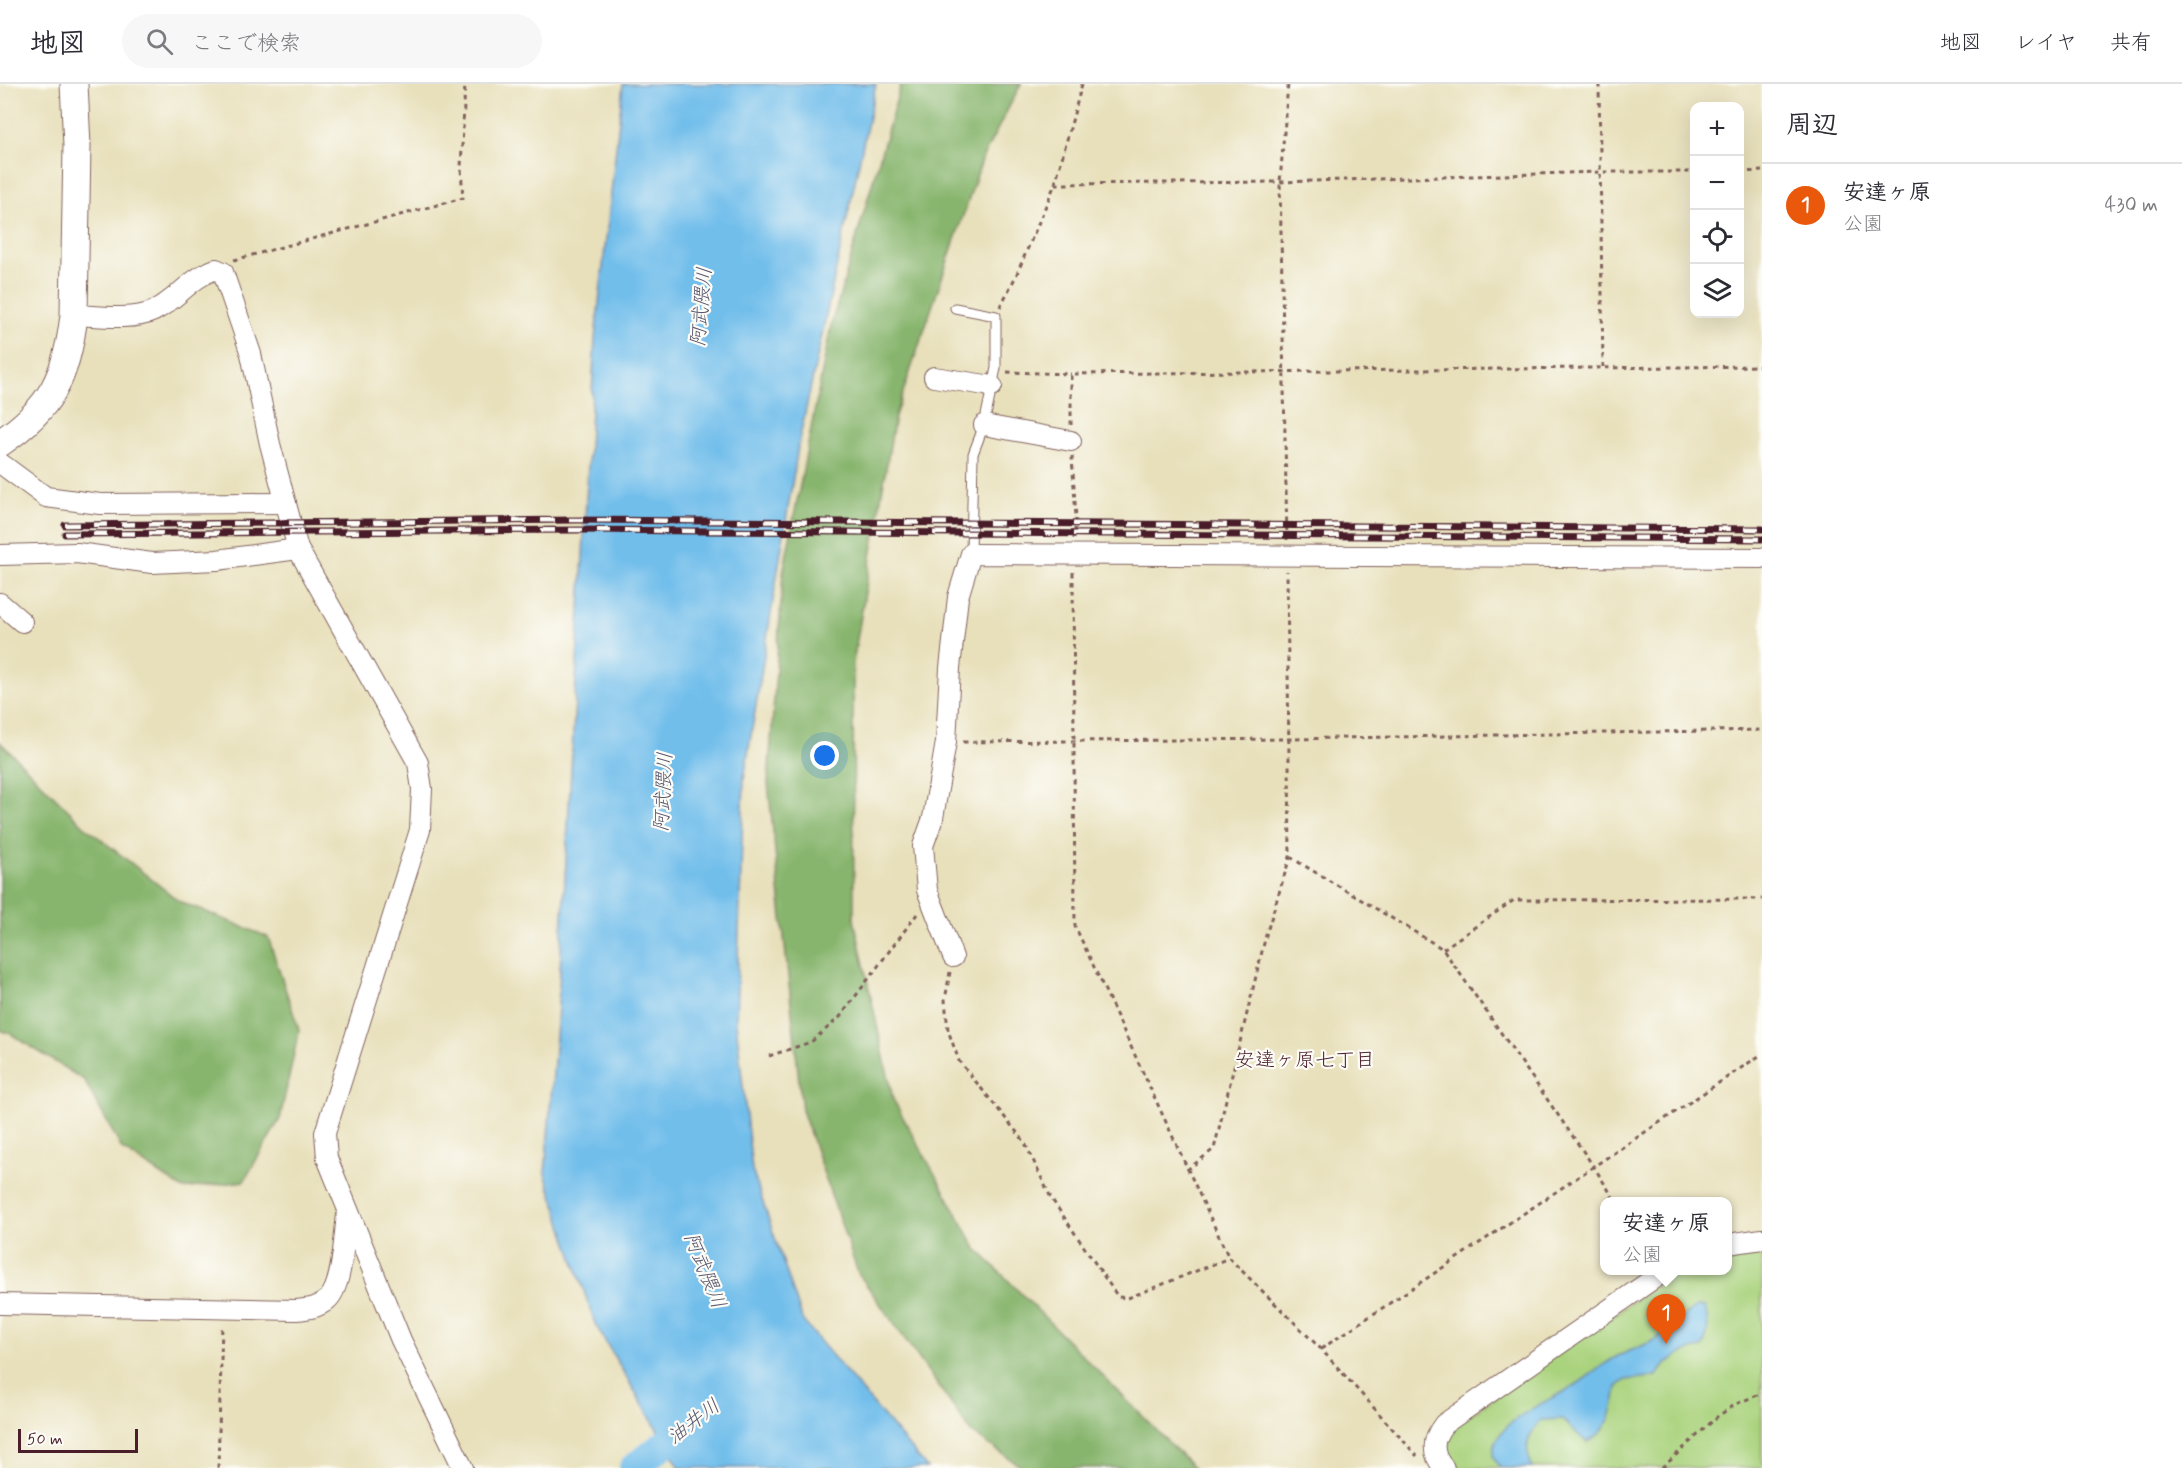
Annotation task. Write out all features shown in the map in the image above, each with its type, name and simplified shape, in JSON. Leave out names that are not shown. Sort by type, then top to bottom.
[{"type":"street","points":[[0,443],[23,427],[45,404],[61,374],[71,343],[74,315],[77,146],[74,84]]},
{"type":"street","points":[[74,315],[123,317],[153,311],[205,273],[216,269],[223,272],[251,354],[270,444],[298,549],[418,763],[422,789],[420,830],[325,1133],[327,1158],[401,1341],[463,1468]]},
{"type":"street","points":[[934,377],[993,379]]},
{"type":"street","points":[[984,424],[1071,441]]},
{"type":"street","points":[[0,463],[46,497],[100,504],[286,503]]},
{"type":"street","points":[[0,555],[77,553],[152,563],[218,560],[298,549]]},
{"type":"street","points":[[953,957],[927,890],[923,846],[933,818],[946,742],[950,668],[958,597],[971,554],[1762,558]]},
{"type":"street","points":[[0,603],[22,622]]},
{"type":"street","points":[[0,1304],[297,1310],[316,1307],[329,1299],[339,1275],[348,1212]]},
{"type":"street","points":[[1732,1243],[1762,1239]]},
{"type":"street","points":[[1440,1464],[1434,1448],[1437,1433],[1444,1424],[1659,1275]]},
{"type":"lane","points":[[955,308],[996,316],[993,379],[984,424],[973,454],[971,554]]},
{"type":"path","points":[[216,269],[232,261],[463,198],[461,168],[465,84]]},
{"type":"path","points":[[996,316],[1016,276],[1055,184],[1082,84]]},
{"type":"path","points":[[1187,1170],[1214,1149],[1266,935],[1290,857],[1280,182],[1288,84]]},
{"type":"path","points":[[1599,84],[1603,367]]},
{"type":"path","points":[[1744,172],[1762,171]]},
{"type":"path","points":[[1055,184],[1280,182],[1600,172],[1690,172]]},
{"type":"path","points":[[993,379],[1071,374],[1762,366]]},
{"type":"path","points":[[1071,374],[1071,441],[1077,518],[1072,555],[1075,926],[1229,1258],[1321,1349],[1419,1458],[1440,1464]]},
{"type":"path","points":[[946,742],[1290,739],[1762,730]]},
{"type":"path","points":[[1290,857],[1443,949],[1613,1197]]},
{"type":"path","points":[[768,1056],[812,1042],[840,1017],[930,895]]},
{"type":"path","points":[[1443,949],[1514,900],[1762,900]]},
{"type":"path","points":[[953,957],[945,1000],[948,1030],[959,1060],[1024,1141],[1051,1198],[1118,1296],[1128,1298],[1229,1258]]},
{"type":"path","points":[[1321,1349],[1762,1054]]},
{"type":"path","points":[[218,1468],[223,1309]]},
{"type":"path","points":[[1662,1468],[1718,1416],[1736,1404],[1762,1393]]},
{"type":"green space","points":[[901,84],[1021,84],[983,157],[895,416],[853,663],[854,919],[893,1099],[976,1248],[1194,1468],[1023,1468],[971,1432],[858,1273],[802,1110],[768,783],[783,573],[831,326]]},
{"type":"green space","points":[[0,742],[83,825],[179,901],[268,937],[299,1030],[280,1119],[244,1181],[183,1189],[122,1149],[84,1080],[11,1034],[0,1030]]},
{"type":"green space","points":[[1762,1245],[1762,1468],[1450,1468],[1440,1440],[1445,1432],[1671,1275],[1732,1275],[1732,1249]]},
{"type":"water","name":"阿武隈川","points":[[623,84],[876,84],[799,441],[744,779],[736,1022],[752,1170],[803,1321],[927,1468],[680,1468],[595,1324],[545,1174],[557,1023],[595,339]]},
{"type":"water","points":[[1697,1307],[1705,1307],[1707,1318],[1708,1328],[1702,1348],[1676,1357],[1660,1370],[1657,1376],[1626,1380],[1617,1387],[1609,1419],[1605,1427],[1594,1438],[1586,1442],[1562,1419],[1541,1420],[1532,1431],[1527,1448],[1533,1468],[1500,1468],[1493,1457],[1495,1445],[1501,1433],[1511,1423],[1574,1386],[1611,1360],[1654,1340]]},
{"type":"waterway","name":"油井川","points":[[633,1468],[695,1421]]},
{"type":"railway","points":[[65,525],[579,520],[1762,529]]},
{"type":"railway","points":[[65,534],[579,530],[1762,539]]},
{"type":"place","name":"安達ヶ原","points":[[1666,1344]]},
{"type":"district","name":"安達ヶ原七丁目","points":[[1305,1060]]}]
